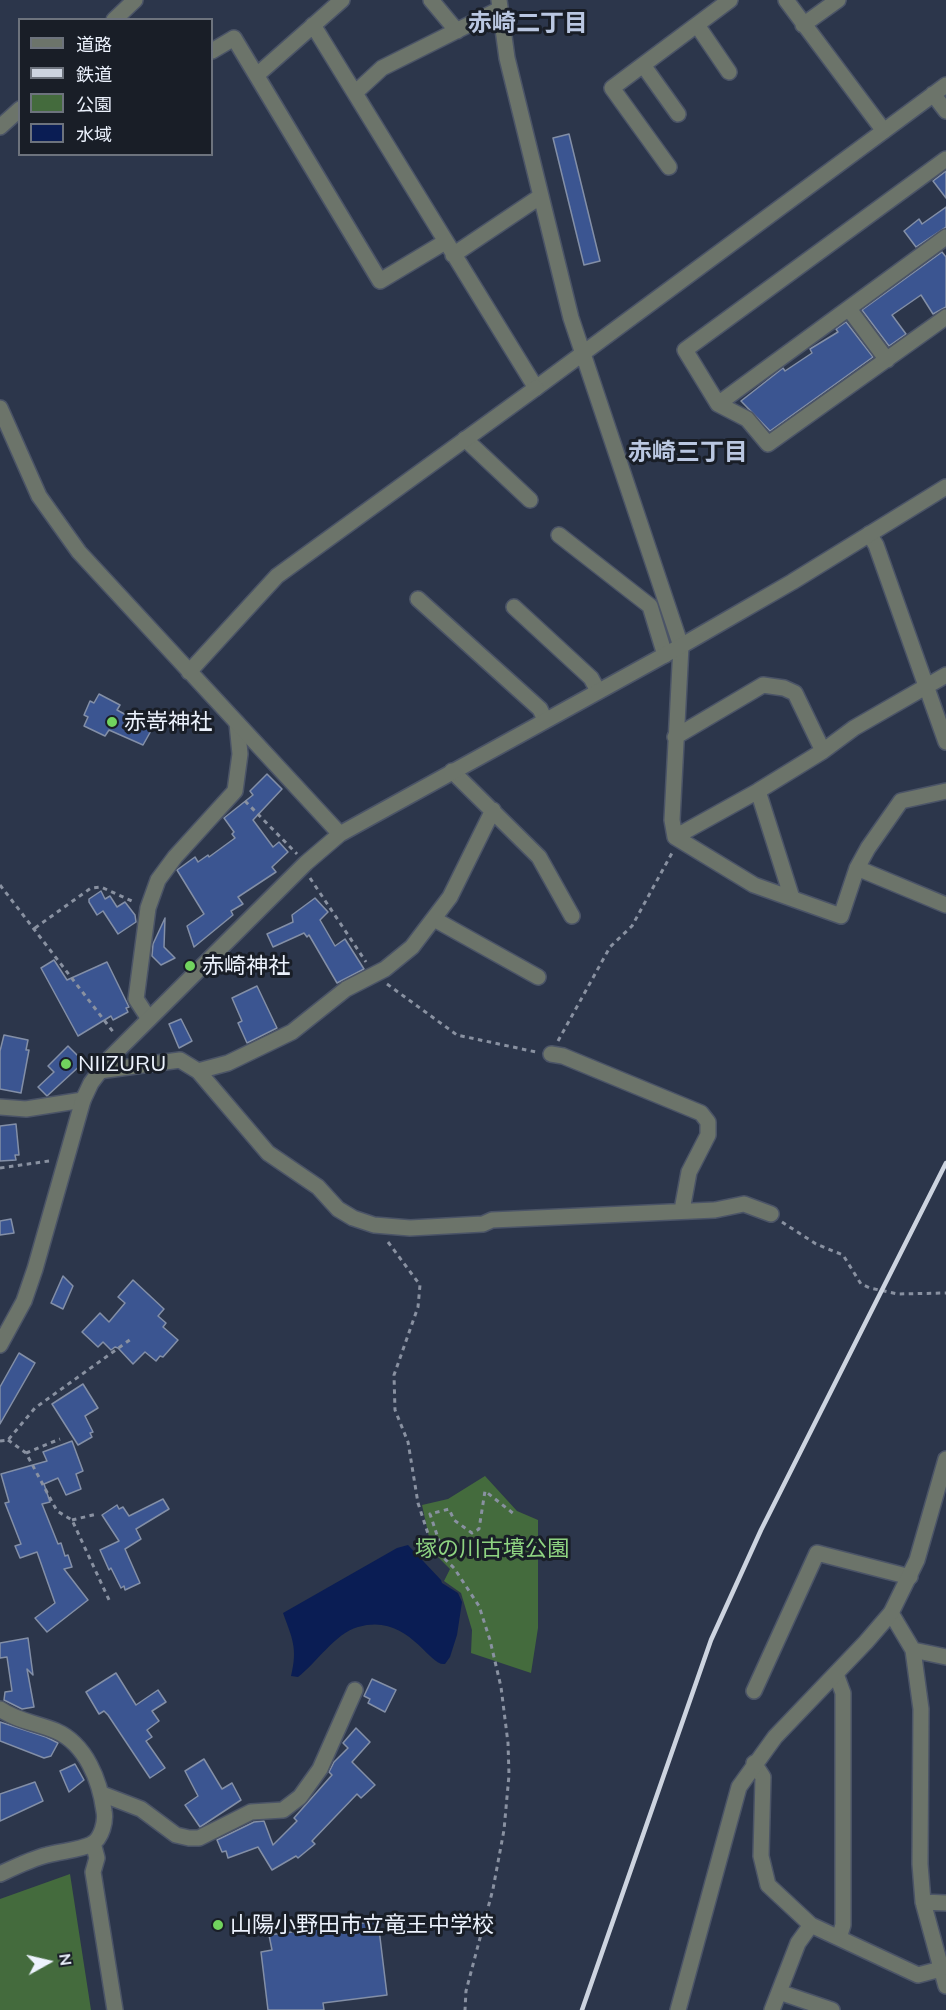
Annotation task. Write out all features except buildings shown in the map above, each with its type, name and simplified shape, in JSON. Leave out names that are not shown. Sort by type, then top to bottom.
[{"type":"street","points":[[116,18],[135,0]]},
{"type":"street","points":[[257,75],[342,0]]},
{"type":"street","points":[[431,0],[457,30]]},
{"type":"street","points":[[669,167],[612,88],[729,0]]},
{"type":"street","points":[[786,0],[884,131]]},
{"type":"street","points":[[803,25],[838,0]]},
{"type":"street","points":[[356,92],[381,68],[457,30],[499,5],[507,58],[571,318],[681,646],[672,820],[675,837],[754,885],[842,916],[857,868],[901,801],[946,791]]},
{"type":"street","points":[[313,25],[536,388]]},
{"type":"street","points":[[696,25],[729,72]]},
{"type":"street","points":[[213,50],[234,38],[380,281],[449,249],[541,196]]},
{"type":"street","points":[[643,65],[678,114]]},
{"type":"street","points":[[189,672],[277,576],[940,90],[946,111]]},
{"type":"street","points":[[0,127],[18,111]]},
{"type":"street","points":[[946,159],[685,350],[718,404],[747,419],[768,444],[946,317]]},
{"type":"street","points":[[718,404],[946,237]]},
{"type":"street","points":[[849,309],[887,360]]},
{"type":"street","points":[[0,408],[39,496],[79,552],[340,834]]},
{"type":"street","points":[[465,439],[530,500]]},
{"type":"street","points":[[0,1345],[24,1301],[83,1100],[99,1071],[123,1044],[304,866],[340,834],[681,646],[946,487]]},
{"type":"street","points":[[869,534],[876,544],[946,742]]},
{"type":"street","points":[[559,535],[650,606],[665,655]]},
{"type":"street","points":[[418,599],[540,709],[545,720]]},
{"type":"street","points":[[514,607],[591,678],[598,691]]},
{"type":"street","points":[[675,837],[758,791],[823,751],[854,728],[946,675]]},
{"type":"street","points":[[675,737],[763,685],[784,688],[795,693],[823,751]]},
{"type":"street","points":[[149,1019],[136,999],[148,908],[158,880],[175,857],[235,791],[240,754],[237,723]]},
{"type":"street","points":[[452,771],[539,857],[572,916]]},
{"type":"street","points":[[758,791],[792,898]]},
{"type":"street","points":[[198,1071],[228,1063],[292,1032],[346,989],[374,975],[412,947],[435,919],[457,883],[492,810]]},
{"type":"street","points":[[857,868],[946,905]]},
{"type":"street","points":[[435,919],[538,977]]},
{"type":"street","points":[[551,1054],[563,1056],[701,1113],[708,1122],[708,1135],[689,1172],[682,1210]]},
{"type":"street","points":[[99,1071],[180,1060],[198,1071],[267,1153],[318,1187],[338,1209],[353,1218],[377,1225],[438,1228],[483,1224],[492,1220],[716,1210],[744,1204],[771,1214]]},
{"type":"street","points":[[0,1107],[26,1109],[83,1100]]},
{"type":"street","points":[[678,2010],[739,1787],[754,1763],[775,1737],[891,1613],[910,1577],[946,1459]]},
{"type":"street","points":[[754,1691],[817,1552],[910,1577]]},
{"type":"street","points":[[891,1613],[913,1650],[921,1709],[920,1864],[923,1902],[946,1986]]},
{"type":"street","points":[[913,1650],[946,1657]]},
{"type":"street","points":[[836,1674],[843,1693],[843,1925],[839,1938]]},
{"type":"street","points":[[102,1794],[141,1809],[176,1835],[189,1838],[199,1838],[251,1812],[283,1810],[300,1797],[320,1769],[355,1690]]},
{"type":"street","points":[[0,1709],[10,1716],[58,1732],[77,1747],[93,1771],[102,1794],[105,1817],[100,1835],[93,1844],[44,1856],[0,1874]]},
{"type":"street","points":[[754,1763],[763,1777],[761,1856],[763,1873],[768,1885],[811,1925],[918,1975],[941,1969]]},
{"type":"street","points":[[93,1844],[97,1858],[93,1872],[114,2010]]},
{"type":"street","points":[[923,1902],[946,1903]]},
{"type":"street","points":[[772,2010],[798,1943],[811,1925]]},
{"type":"street","points":[[779,1992],[832,2010]]},
{"type":"path","points":[[235,791],[304,866],[374,975],[458,1035],[551,1054],[610,947],[632,926],[667,865],[675,847],[675,837]]},
{"type":"path","points":[[0,885],[123,1044]]},
{"type":"path","points":[[34,928],[91,888],[100,887],[148,908]]},
{"type":"path","points":[[0,1168],[66,1159]]},
{"type":"path","points":[[771,1214],[816,1244],[843,1255],[861,1284],[898,1294],[946,1293]]},
{"type":"path","points":[[377,1225],[420,1285],[418,1307],[394,1375],[393,1396],[395,1410],[408,1442],[418,1503],[432,1546],[454,1568],[479,1606],[501,1687],[508,1752],[508,1794],[504,1830],[493,1889],[466,1990],[465,2010]]},
{"type":"path","points":[[0,1441],[8,1440],[35,1408],[131,1339]]},
{"type":"path","points":[[26,1453],[60,1439]]},
{"type":"path","points":[[8,1440],[26,1453],[57,1511],[72,1520],[110,1602]]},
{"type":"path","points":[[439,1554],[440,1544],[430,1514],[449,1509],[454,1520],[472,1533],[479,1529],[485,1491],[514,1514]]},
{"type":"path","points":[[72,1520],[97,1514]]},
{"type":"green space","name":"塚の川古墳公園","points":[[485,1476],[517,1511],[538,1520],[538,1628],[531,1673],[471,1653],[472,1630],[461,1593],[444,1581],[450,1569],[432,1551],[422,1505],[448,1499]]},
{"type":"green space","points":[[70,1874],[91,2010],[0,2010],[0,1899]]},
{"type":"water","points":[[408,1545],[442,1583],[458,1593],[462,1602],[457,1635],[450,1657],[445,1664],[439,1663],[403,1633],[375,1624],[349,1631],[333,1642],[298,1677],[291,1676],[294,1650],[283,1613],[397,1548]]},
{"type":"railway","points":[[582,2010],[711,1640],[761,1530],[946,1163]]},
{"type":"place","name":"赤嵜神社","points":[[112,722]]},
{"type":"place","name":"赤崎神社","points":[[190,966]]},
{"type":"place","name":"NIIZURU","points":[[66,1064]]},
{"type":"place","name":"山陽小野田市立竜王中学校","points":[[218,1925]]},
{"type":"district","name":"赤崎二丁目","points":[[528,24]]},
{"type":"district","name":"赤崎三丁目","points":[[688,453]]}]
